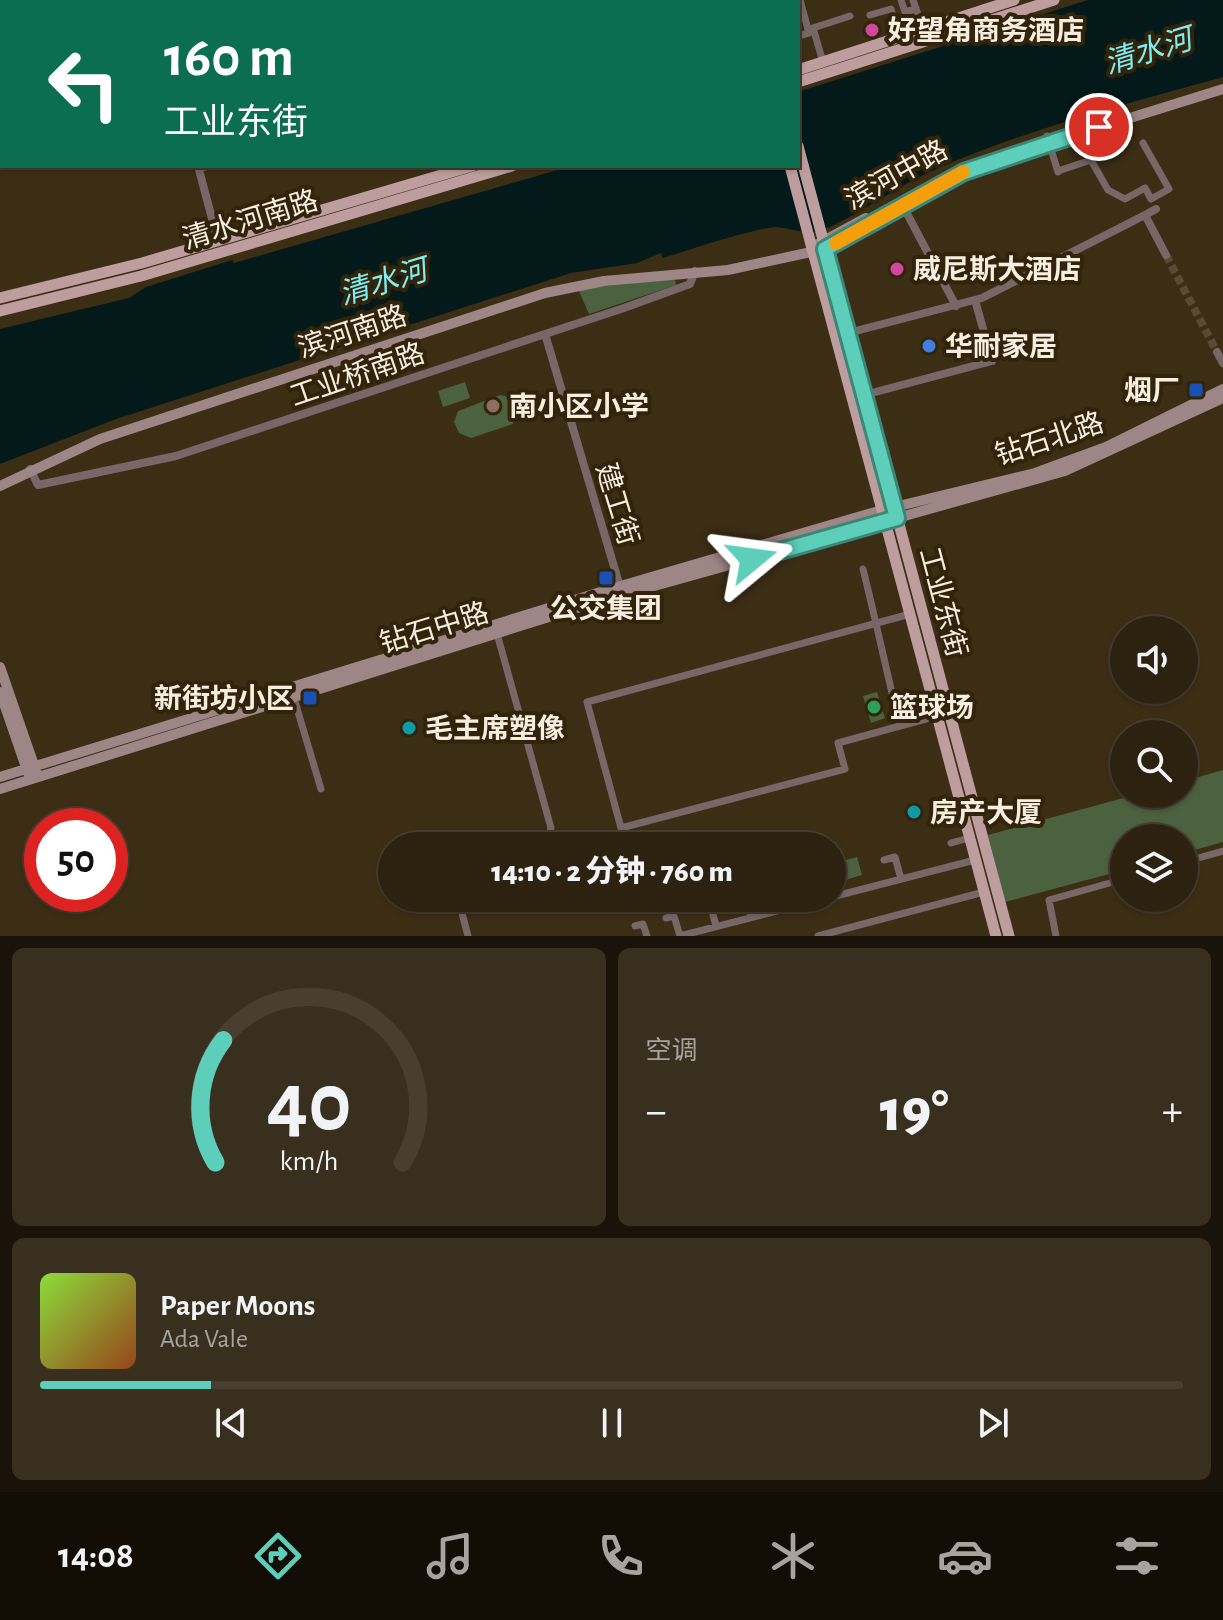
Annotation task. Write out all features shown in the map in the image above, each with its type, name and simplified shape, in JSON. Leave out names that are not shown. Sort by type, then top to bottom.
[{"type":"main road","points":[[800,69],[1014,0]]},
{"type":"main road","points":[[800,81],[1054,0]]},
{"type":"main road","name":"滨河中路","points":[[823,241],[903,206],[964,172],[1048,139],[1223,83]]},
{"type":"main road","name":"滨河中路","points":[[823,241],[964,164],[1223,89]]},
{"type":"main road","name":"工业东街","points":[[800,154],[864,395],[910,614],[996,936]]},
{"type":"main road","name":"清水河南路","points":[[0,298],[218,241],[465,168]]},
{"type":"main road","name":"清水河南路","points":[[0,311],[141,276],[505,168]]},
{"type":"main road","name":"工业东街","points":[[791,168],[1009,936]]},
{"type":"main road","name":"滨河南路","points":[[0,480],[100,439],[545,293],[604,281],[695,272],[823,241]]},
{"type":"main road","name":"钻石北路","points":[[889,514],[1060,464],[1133,434],[1223,389]]},
{"type":"main road","name":"钻石北路","points":[[889,514],[1065,471],[1223,398]]},
{"type":"main road","name":"滨河南路","points":[[0,486],[30,469]]},
{"type":"main road","name":"钻石中路","points":[[0,789],[32,773],[621,590],[889,514]]},
{"type":"main road","points":[[0,667],[32,773]]},
{"type":"main road","points":[[0,692],[32,773]]},
{"type":"main road","name":"钻石中路","points":[[0,777],[32,773]]},
{"type":"street","points":[[800,0],[809,33],[800,35]]},
{"type":"street","points":[[901,0],[905,12],[914,4],[923,29]]},
{"type":"street","points":[[870,15],[891,9],[900,37]]},
{"type":"street","points":[[823,62],[813,28],[850,16]]},
{"type":"street","points":[[848,333],[975,300],[1156,209],[1145,188],[1125,199],[1113,194],[1091,160],[1058,172],[1048,139]]},
{"type":"street","points":[[1143,143],[1169,189],[1151,199]]},
{"type":"street","points":[[199,168],[218,241]]},
{"type":"street","points":[[903,206],[956,306]]},
{"type":"street","points":[[1145,215],[1166,255]]},
{"type":"street","name":"工业桥南路","points":[[30,469],[38,485],[176,456],[690,284],[695,272]]},
{"type":"street","points":[[864,395],[992,361],[975,300]]},
{"type":"street","name":"建工街","points":[[545,334],[621,590]]},
{"type":"street","points":[[1217,352],[1223,363]]},
{"type":"street","points":[[863,569],[900,726]]},
{"type":"street","points":[[910,614],[587,702],[621,828],[845,769],[838,743],[937,716]]},
{"type":"street","points":[[495,629],[550,832]]},
{"type":"street","points":[[292,692],[321,789]]},
{"type":"street","points":[[951,843],[969,838]]},
{"type":"street","points":[[1198,858],[1223,851]]},
{"type":"street","points":[[884,860],[895,857],[901,879]]},
{"type":"street","points":[[846,893],[975,860]]},
{"type":"street","points":[[1056,936],[1049,900],[1110,883]]},
{"type":"street","points":[[818,936],[984,892]]},
{"type":"street","points":[[462,912],[468,936]]},
{"type":"street","points":[[712,912],[716,926]]},
{"type":"street","points":[[749,912],[751,917]]},
{"type":"street","points":[[666,918],[674,916],[680,936],[770,912]]},
{"type":"street","points":[[635,926],[643,924],[647,936]]},
{"type":"green space","points":[[675,278],[676,285],[589,314],[578,289]]},
{"type":"green space","points":[[465,382],[470,398],[443,407],[438,391]]},
{"type":"green space","points":[[500,395],[509,397],[517,407],[513,424],[471,438],[459,433],[454,422],[458,411]]},
{"type":"green space","name":"篮球场","points":[[877,692],[885,718],[871,723],[863,696]]},
{"type":"green space","points":[[1223,770],[1223,842],[1198,849],[1198,824],[1110,824],[1110,874],[1005,902],[988,835],[1110,802],[1110,808],[1198,808],[1198,777]]},
{"type":"green space","points":[[857,857],[862,875],[846,880],[846,860]]},
{"type":"water","name":"清水河","points":[[1088,0],[1223,0],[1223,77],[1077,118],[969,155],[920,176],[827,228],[803,232],[768,228],[663,258],[661,253],[637,263],[571,273],[116,419],[0,464],[0,329],[129,298],[146,287],[232,260],[234,263],[565,168],[800,168],[800,91]]},
{"type":"tunnel","points":[[1166,255],[1217,352]]},
{"type":"slow traffic","points":[[836,243],[963,172]]},
{"type":"place","name":"好望角商务酒店","points":[[872,30]]},
{"type":"place","name":"威尼斯大酒店","points":[[897,269]]},
{"type":"place","name":"华耐家居","points":[[929,346]]},
{"type":"place","name":"烟厂","points":[[1196,390]]},
{"type":"place","name":"南小区小学","points":[[493,406]]},
{"type":"place","name":"公交集团","points":[[606,578]]},
{"type":"place","name":"新街坊小区","points":[[310,698]]},
{"type":"place","name":"篮球场","points":[[874,707]]},
{"type":"place","name":"毛主席塑像","points":[[409,728]]},
{"type":"place","name":"房产大厦","points":[[914,812]]},
{"type":"route","points":[[752,559],[897,518],[825,249],[964,172],[1099,127]]}]
